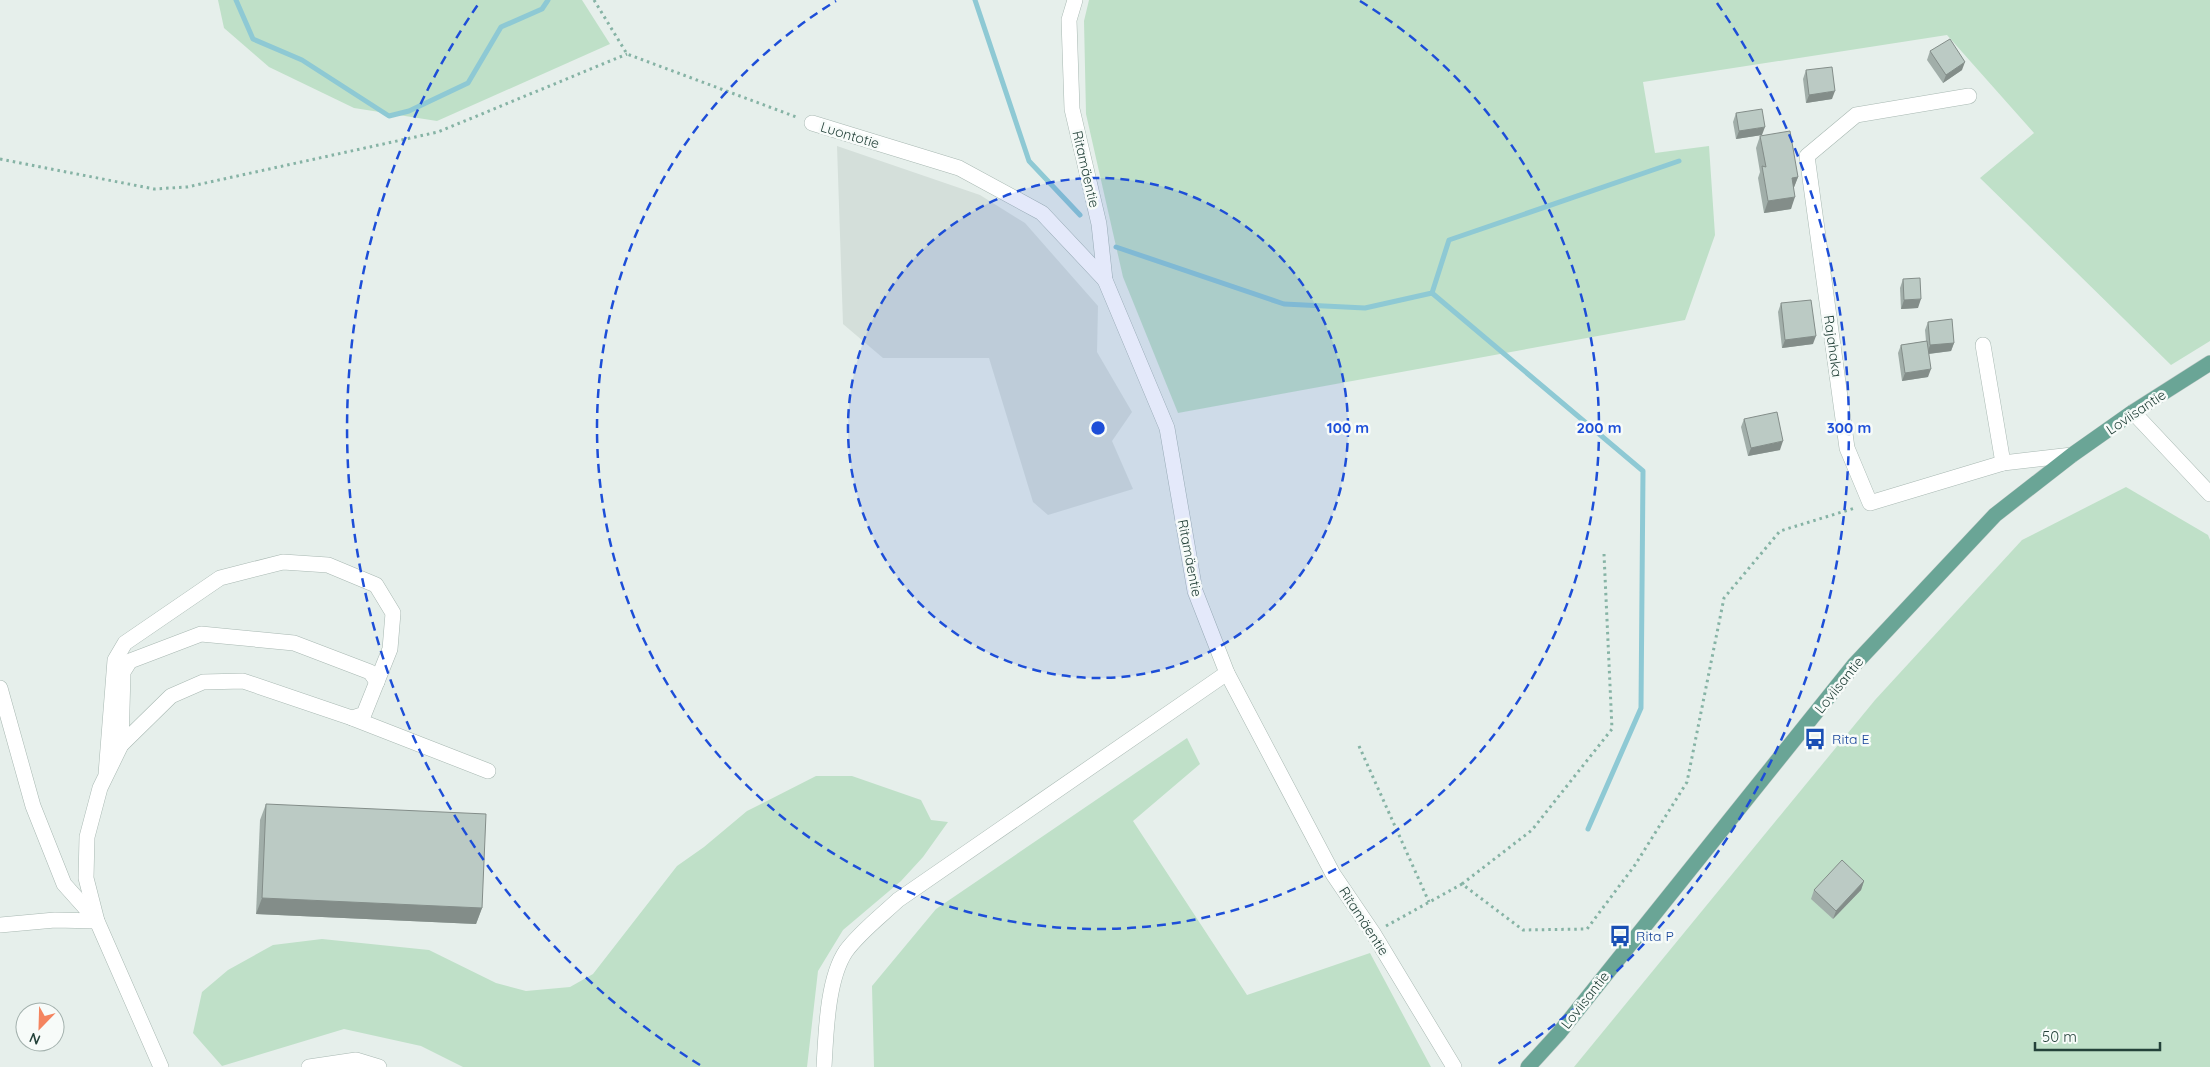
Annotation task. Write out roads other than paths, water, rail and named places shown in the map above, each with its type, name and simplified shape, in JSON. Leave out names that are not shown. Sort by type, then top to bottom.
[{"type":"main road","name":"Loviisantie","points":[[1528,1067],[1559,1033],[1854,665],[1995,515],[2072,455],[2134,412],[2210,364]]},
{"type":"street","name":"Ritamäentie","points":[[1075,0],[1069,20],[1072,109],[1099,224],[1105,280],[1167,428],[1195,591],[1227,673],[1333,874],[1373,933],[1454,1067]]},
{"type":"street","name":"Rajahaka","points":[[1969,96],[1856,115],[1807,156],[1847,448],[1870,503],[2003,463]]},
{"type":"street","name":"Luontotie","points":[[812,123],[959,168],[1042,213],[1105,280]]},
{"type":"street","points":[[1983,346],[2003,463],[2072,455]]},
{"type":"street","points":[[2134,412],[2210,494]]},
{"type":"street","points":[[106,774],[115,660],[125,643],[220,578],[283,562],[328,565],[376,585],[393,614],[390,649],[377,682],[358,716]]},
{"type":"street","points":[[121,746],[123,672],[130,661],[201,634],[294,643],[370,672],[377,682]]},
{"type":"street","points":[[824,1067],[826,1037],[837,969],[846,952],[855,941],[898,900],[1227,673]]},
{"type":"street","points":[[162,1067],[98,921],[86,878],[87,837],[100,788],[106,774],[121,746],[171,696],[203,682],[243,681],[358,716],[488,771]]},
{"type":"street","points":[[0,688],[33,806],[64,884],[98,921]]},
{"type":"street","points":[[0,925],[55,920],[98,921]]},
{"type":"street","points":[[309,1067],[356,1060],[379,1067]]},
{"type":"waterway","points":[[236,0],[253,39],[302,60],[389,116],[409,111],[468,83],[501,27],[542,9],[548,0]]},
{"type":"waterway","points":[[975,0],[1029,161],[1080,215]]},
{"type":"waterway","points":[[1116,247],[1284,304],[1365,308],[1432,293],[1449,240],[1679,161]]},
{"type":"waterway","points":[[1432,293],[1643,471],[1641,708],[1588,829]]},
{"type":"place","name":"Rita E","points":[[1815,739]]},
{"type":"place","name":"Rita P","points":[[1620,936]]}]
